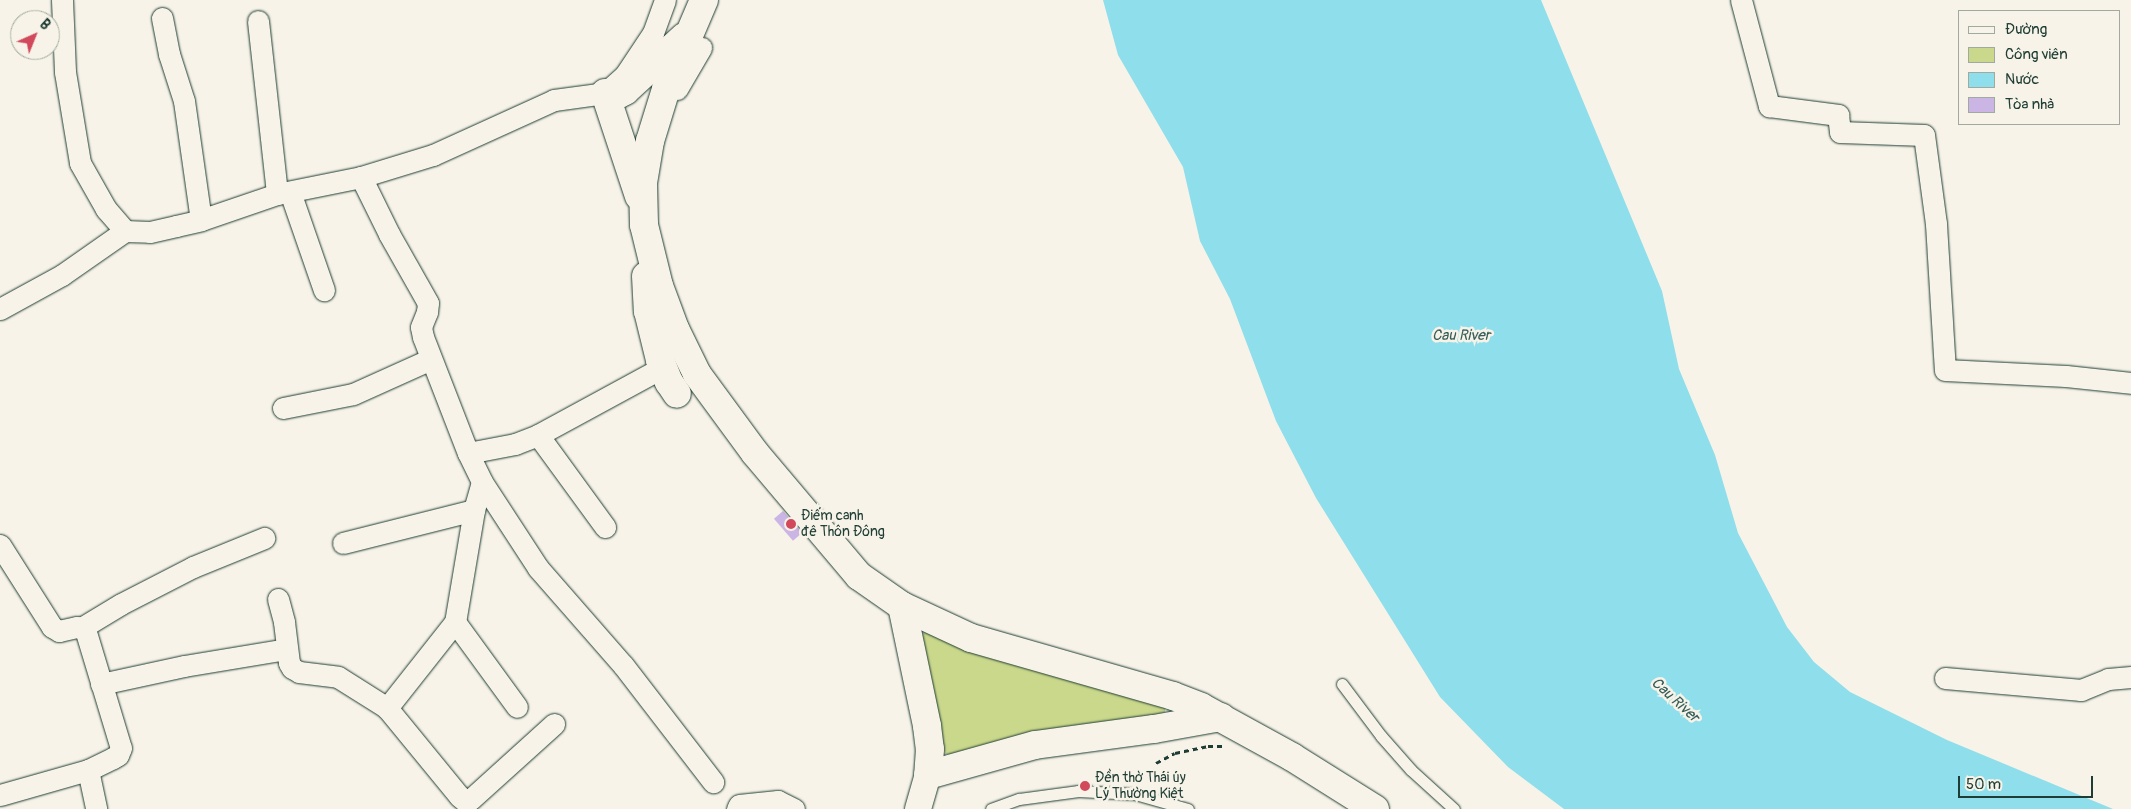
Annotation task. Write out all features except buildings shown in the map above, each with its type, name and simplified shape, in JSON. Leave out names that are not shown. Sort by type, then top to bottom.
[{"type":"main road","points":[[643,204],[650,141],[666,89],[696,40],[704,0]]},
{"type":"main road","points":[[696,40],[625,92],[619,94],[605,93],[626,160],[643,204],[648,239],[659,286],[697,374],[755,453],[840,555],[859,576],[902,606],[971,638],[1173,696],[1221,717],[1375,809]]},
{"type":"main road","points":[[648,239],[648,311],[663,366],[677,394]]},
{"type":"main road","points":[[902,606],[927,726],[930,749],[928,775],[1035,745],[1154,730],[1221,717]]},
{"type":"street","points":[[62,0],[65,72],[77,152],[95,193],[125,231]]},
{"type":"street","points":[[0,308],[62,276],[125,231],[150,232],[202,220],[283,193],[361,177],[433,155],[554,100],[605,93],[625,75],[653,33],[666,0]]},
{"type":"street","points":[[1741,0],[1769,106],[1838,115],[1840,132],[1924,135],[1936,224],[1945,370],[2066,376],[2125,382]]},
{"type":"street","points":[[162,18],[184,101],[202,220]]},
{"type":"street","points":[[258,21],[283,193],[324,290]]},
{"type":"street","points":[[361,177],[389,234],[428,303],[427,312],[421,327],[423,337],[468,454],[482,482],[538,568],[623,665],[713,782]]},
{"type":"street","points":[[283,408],[366,389],[431,359]]},
{"type":"street","points":[[468,454],[515,444],[538,435],[663,366]]},
{"type":"street","points":[[538,435],[605,527]]},
{"type":"street","points":[[387,708],[455,622],[474,510],[482,482]]},
{"type":"street","points":[[343,543],[474,510]]},
{"type":"street","points":[[0,545],[42,614],[54,629],[59,631],[83,627],[120,604],[194,567],[264,538]]},
{"type":"street","points":[[278,599],[284,622],[289,663],[295,670],[338,676],[387,708],[459,796],[470,804],[554,724]]},
{"type":"street","points":[[455,622],[517,707]]},
{"type":"street","points":[[0,794],[88,770],[118,755],[121,748],[87,632],[83,627]]},
{"type":"street","points":[[101,684],[184,666],[287,649]]},
{"type":"street","points":[[1945,678],[2081,690],[2108,678],[2131,677]]},
{"type":"street","points":[[88,770],[96,809]]},
{"type":"street","points":[[918,809],[928,775]]},
{"type":"street","points":[[737,809],[739,805],[778,801],[794,809]]},
{"type":"lane","points":[[1342,684],[1381,736],[1412,770],[1454,809]]},
{"type":"lane","points":[[991,809],[1019,799],[1078,791],[1135,794],[1188,809]]},
{"type":"path","points":[[1156,763],[1175,753],[1190,749],[1208,746],[1232,747]]},
{"type":"green space","points":[[928,629],[1165,705],[1165,714],[1149,720],[986,744],[952,755],[946,754],[943,749],[920,637]]},
{"type":"water","name":"Cau River","points":[[1103,0],[1541,0],[1662,291],[1679,369],[1715,455],[1738,533],[1787,627],[1814,662],[1850,692],[1947,740],[2113,809],[1564,809],[1508,767],[1440,697],[1316,498],[1276,421],[1230,299],[1200,241],[1183,167],[1118,55]]},
{"type":"place","name":"Điếm canh đê Thôn Đông","points":[[791,524]]},
{"type":"place","name":"Đền thờ Thái úy Lý Thường Kiệt","points":[[1085,786]]}]
